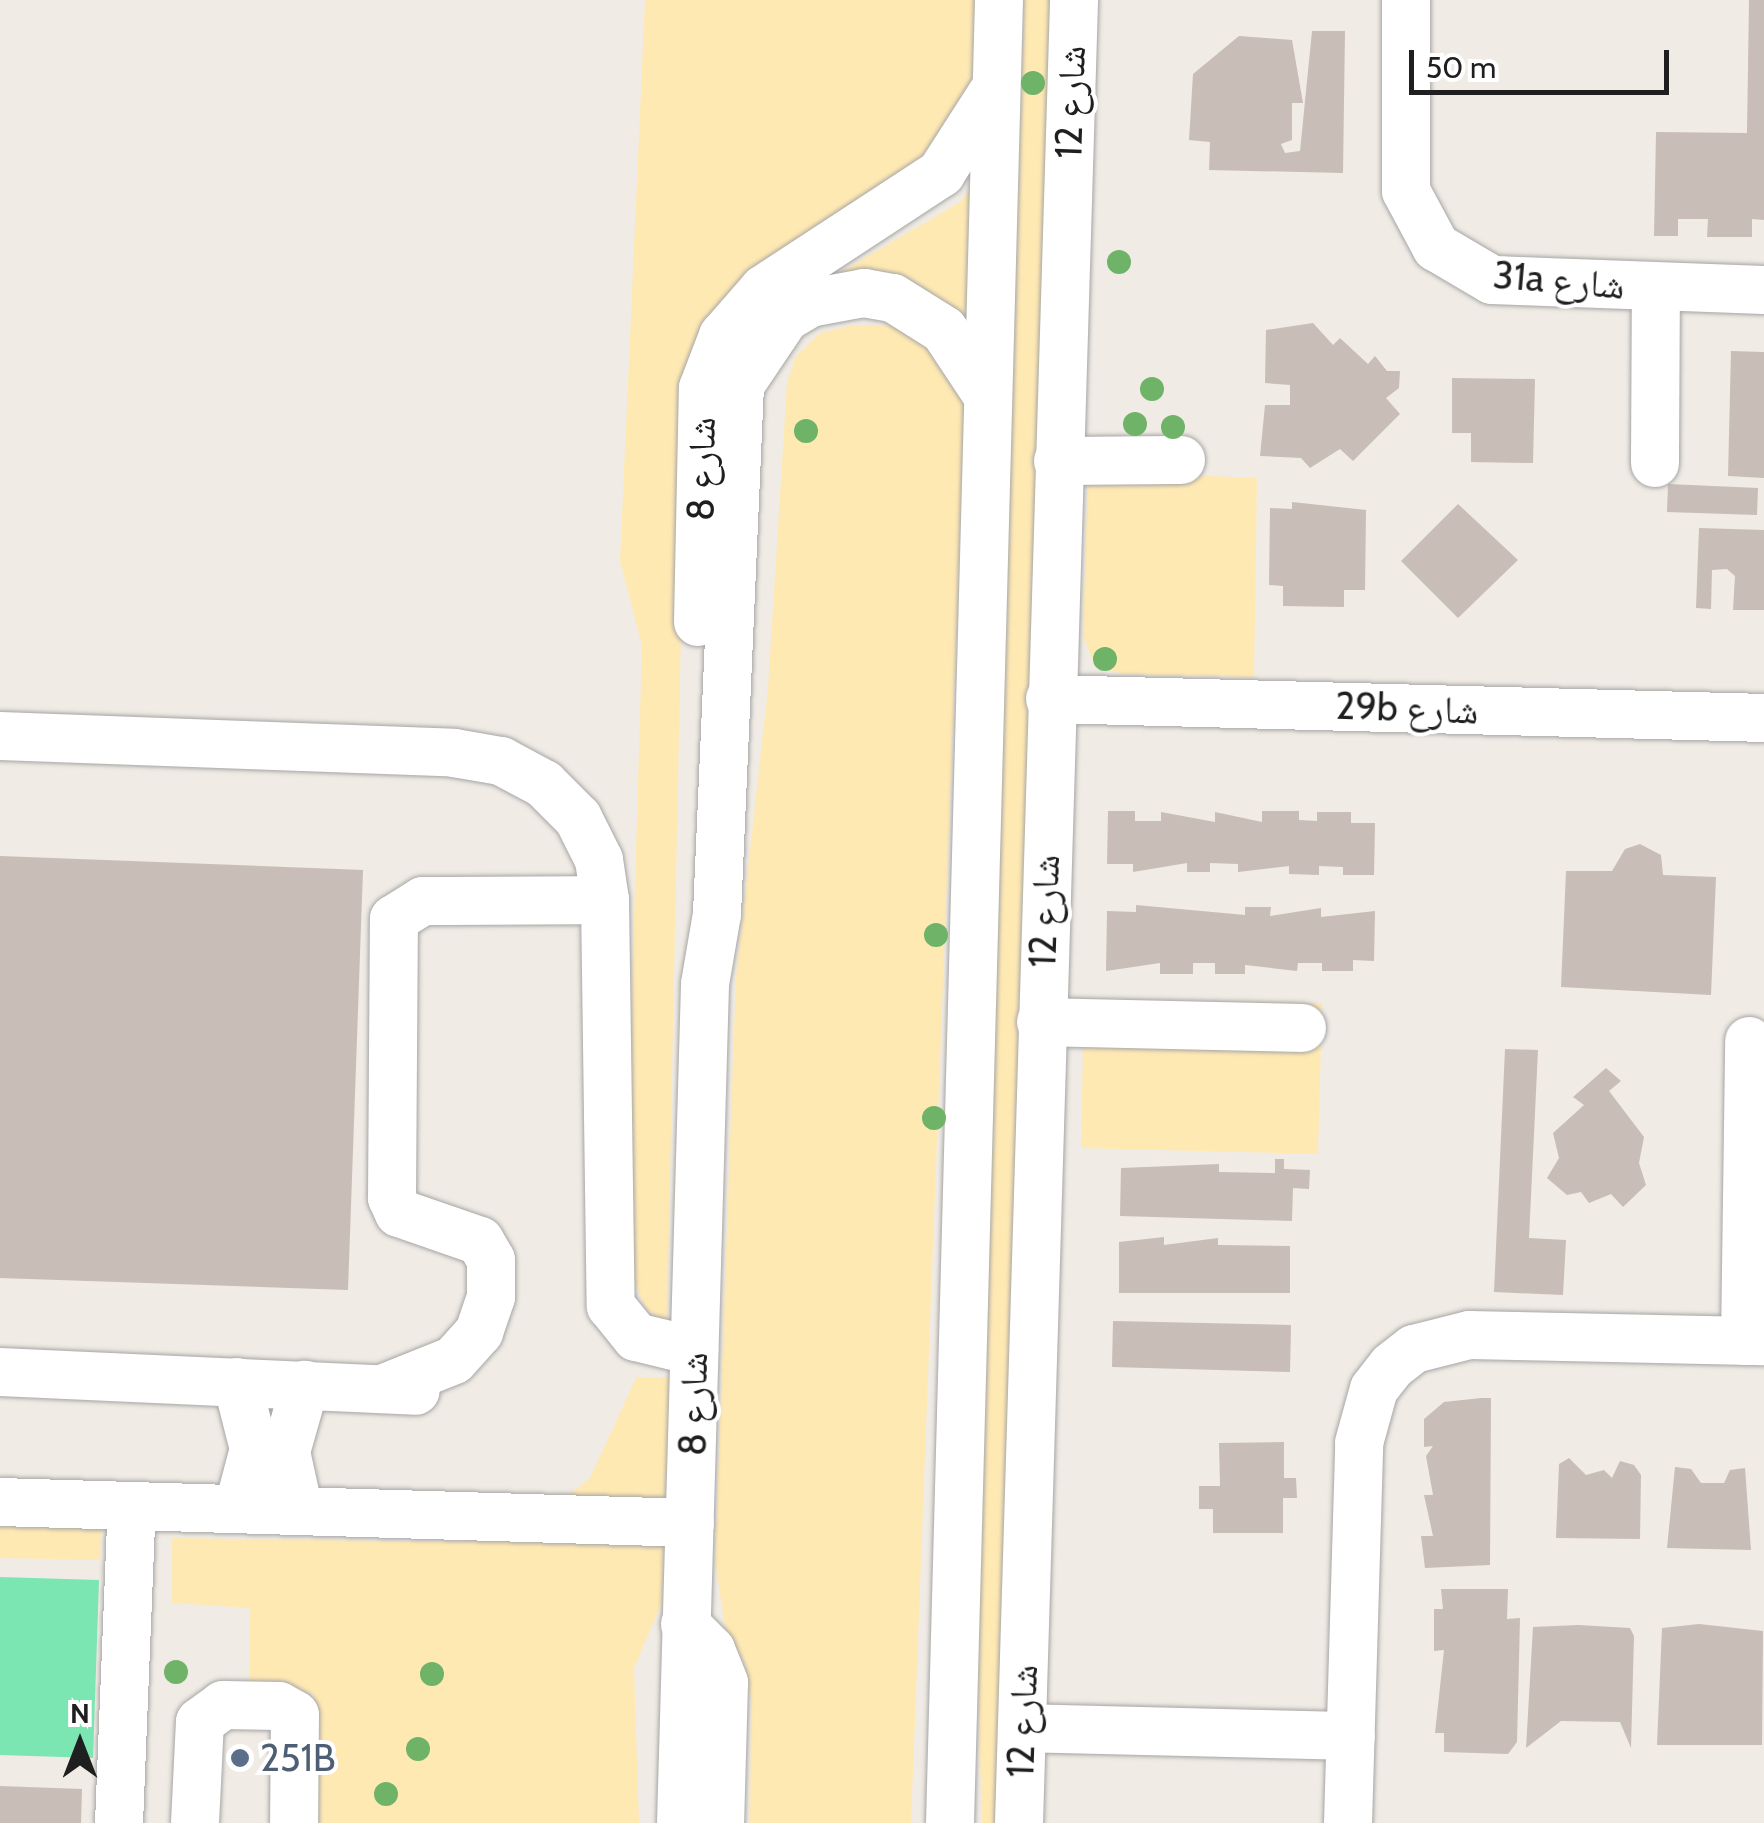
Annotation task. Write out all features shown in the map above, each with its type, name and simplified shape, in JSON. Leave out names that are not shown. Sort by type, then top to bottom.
[{"type":"street","name":"شارع 12","points":[[950,1823],[999,0]]},
{"type":"street","name":"شارع 12","points":[[1019,1823],[1074,0]]},
{"type":"street","name":"31a شارع","points":[[1406,0],[1406,190],[1436,247],[1492,280],[1764,290]]},
{"type":"street","name":"شارع 8","points":[[705,984],[695,915],[700,423],[711,360],[764,289],[941,173],[996,85]]},
{"type":"street","points":[[1655,462],[1656,287]]},
{"type":"street","name":"شارع 8","points":[[682,1823],[705,984],[717,914],[736,409],[751,359],[785,318],[810,303],[864,294],[907,304],[944,330],[987,395]]},
{"type":"street","points":[[1058,461],[1181,460]]},
{"type":"street","name":"29b شارع","points":[[1050,699],[1764,718]]},
{"type":"street","points":[[0,736],[502,761],[544,784],[578,818],[599,860],[606,900],[608,1293],[616,1318],[636,1337],[694,1350]]},
{"type":"street","points":[[0,1372],[387,1388],[460,1384],[489,1359],[504,1324],[510,1242],[500,1216],[475,1207],[440,1208],[421,1219],[399,1212],[392,1198],[394,919],[423,901],[606,900]]},
{"type":"street","points":[[1041,1022],[1302,1028]]},
{"type":"street","points":[[1348,1823],[1358,1443],[1374,1389],[1392,1366],[1414,1349],[1470,1335],[1754,1341],[1749,1041]]},
{"type":"street","points":[[237,1382],[254,1449],[238,1509]]},
{"type":"street","points":[[299,1511],[286,1452],[304,1384]]},
{"type":"street","points":[[0,1502],[690,1523]]},
{"type":"street","points":[[118,1823],[132,1506]]},
{"type":"street","points":[[685,1624],[710,1650],[724,1682],[720,1823]]},
{"type":"street","points":[[195,1823],[200,1722],[223,1705],[279,1706],[294,1716],[294,1823]]},
{"type":"street","points":[[1022,1728],[1351,1736]]},
{"type":"sand","points":[[645,0],[979,0],[969,105],[951,138],[825,225],[683,531],[667,1323],[645,1308],[624,1256],[642,646],[620,561]]},
{"type":"sand","points":[[1024,0],[1054,0],[995,1823],[982,1823],[976,1617]]},
{"type":"sand","points":[[976,181],[969,323],[847,283],[793,300],[960,202]]},
{"type":"sand","points":[[853,325],[896,325],[922,336],[965,403],[911,1823],[750,1823],[751,1699],[744,1660],[726,1633],[715,1561],[736,976],[768,688],[787,383],[796,356],[820,333]]},
{"type":"sand","points":[[1088,471],[1257,478],[1254,677],[1123,674],[1095,666],[1083,636]]},
{"type":"sand","points":[[1084,1000],[1322,1003],[1318,1154],[1081,1148]]},
{"type":"sand","points":[[670,1377],[662,1602],[634,1668],[639,1823],[312,1823],[314,1694],[250,1692],[250,1608],[172,1603],[172,1538],[463,1542],[517,1535],[590,1478],[636,1378]]},
{"type":"sand","points":[[0,1525],[101,1527],[100,1560],[0,1558]]},
{"type":"green space","points":[[0,1577],[99,1580],[93,1758],[0,1755]]},
{"type":"building","points":[[1749,0],[1764,0],[1764,220],[1752,219],[1752,237],[1707,237],[1708,219],[1678,219],[1678,236],[1654,236],[1656,132],[1747,133]]},
{"type":"building","points":[[1312,31],[1345,31],[1343,173],[1209,170],[1210,142],[1189,140],[1193,74],[1239,36],[1292,40],[1303,103],[1292,103],[1292,140],[1281,144],[1285,153],[1300,151]]},
{"type":"building","points":[[1313,323],[1333,345],[1340,338],[1368,364],[1375,356],[1387,371],[1400,371],[1399,388],[1386,398],[1400,414],[1353,461],[1340,449],[1310,468],[1301,458],[1260,456],[1265,405],[1290,405],[1290,385],[1265,383],[1266,330]]},
{"type":"building","points":[[1731,351],[1764,352],[1764,478],[1728,476]]},
{"type":"building","points":[[1452,378],[1535,379],[1533,463],[1471,462],[1471,433],[1452,433]]},
{"type":"building","points":[[1668,484],[1758,488],[1757,515],[1667,512]]},
{"type":"building","points":[[1292,502],[1366,510],[1365,590],[1344,590],[1344,607],[1283,606],[1283,586],[1269,585],[1270,508],[1292,509]]},
{"type":"building","points":[[1458,504],[1518,560],[1458,618],[1401,561]]},
{"type":"building","points":[[1699,528],[1764,530],[1764,610],[1733,610],[1735,576],[1727,569],[1712,570],[1711,609],[1696,608]]},
{"type":"building","points":[[1108,811],[1135,811],[1135,821],[1161,821],[1161,812],[1215,822],[1215,812],[1262,822],[1262,811],[1299,811],[1299,820],[1317,821],[1317,812],[1351,812],[1351,823],[1375,823],[1374,875],[1343,875],[1343,867],[1319,866],[1319,875],[1289,874],[1289,866],[1238,872],[1238,864],[1210,863],[1210,872],[1187,872],[1187,863],[1133,872],[1133,864],[1107,864]]},
{"type":"building","points":[[1640,844],[1661,855],[1663,875],[1716,877],[1711,995],[1561,987],[1566,871],[1612,871],[1625,849]]},
{"type":"building","points":[[0,856],[363,870],[348,1290],[0,1278]]},
{"type":"building","points":[[1136,905],[1245,915],[1245,907],[1271,907],[1270,916],[1321,908],[1321,917],[1375,911],[1374,961],[1353,960],[1353,971],[1322,971],[1322,963],[1298,963],[1297,971],[1245,965],[1245,974],[1215,974],[1215,963],[1193,963],[1193,974],[1160,974],[1160,963],[1106,971],[1107,911],[1136,912]]},
{"type":"building","points":[[1505,1049],[1538,1050],[1529,1238],[1566,1240],[1563,1295],[1494,1292]]},
{"type":"building","points":[[1606,1068],[1621,1081],[1609,1091],[1644,1137],[1639,1163],[1646,1185],[1623,1207],[1611,1194],[1589,1203],[1581,1192],[1567,1195],[1547,1178],[1559,1158],[1553,1133],[1584,1105],[1573,1097]]},
{"type":"building","points":[[1275,1159],[1284,1159],[1284,1169],[1310,1170],[1309,1189],[1293,1188],[1292,1221],[1120,1216],[1121,1168],[1219,1164],[1219,1172],[1275,1173]]},
{"type":"building","points":[[1164,1237],[1164,1245],[1218,1238],[1218,1245],[1290,1246],[1290,1293],[1119,1293],[1119,1242]]},
{"type":"building","points":[[1113,1321],[1291,1325],[1290,1372],[1112,1367]]},
{"type":"building","points":[[1491,1398],[1490,1565],[1425,1568],[1421,1536],[1433,1536],[1424,1495],[1433,1495],[1426,1456],[1433,1446],[1424,1447],[1424,1419],[1444,1402]]},
{"type":"building","points":[[1284,1442],[1284,1478],[1296,1478],[1297,1498],[1283,1498],[1283,1533],[1213,1533],[1213,1509],[1199,1509],[1199,1486],[1220,1486],[1219,1443]]},
{"type":"building","points":[[1569,1458],[1586,1475],[1604,1470],[1612,1478],[1620,1461],[1634,1465],[1641,1475],[1640,1539],[1556,1538],[1559,1464]]},
{"type":"building","points":[[1675,1467],[1691,1469],[1701,1483],[1724,1483],[1730,1470],[1745,1468],[1751,1550],[1667,1548]]},
{"type":"building","points":[[1441,1589],[1508,1589],[1507,1619],[1520,1618],[1517,1742],[1508,1754],[1444,1752],[1444,1733],[1435,1733],[1444,1650],[1434,1651],[1434,1609],[1443,1609]]},
{"type":"building","points":[[1699,1624],[1763,1631],[1762,1745],[1657,1745],[1662,1628]]},
{"type":"building","points":[[1533,1627],[1630,1628],[1634,1636],[1631,1748],[1620,1722],[1561,1721],[1526,1748]]},
{"type":"building","points":[[0,1786],[82,1789],[81,1823],[0,1823]]},
{"type":"place","name":"251B","points":[[240,1758]]}]
